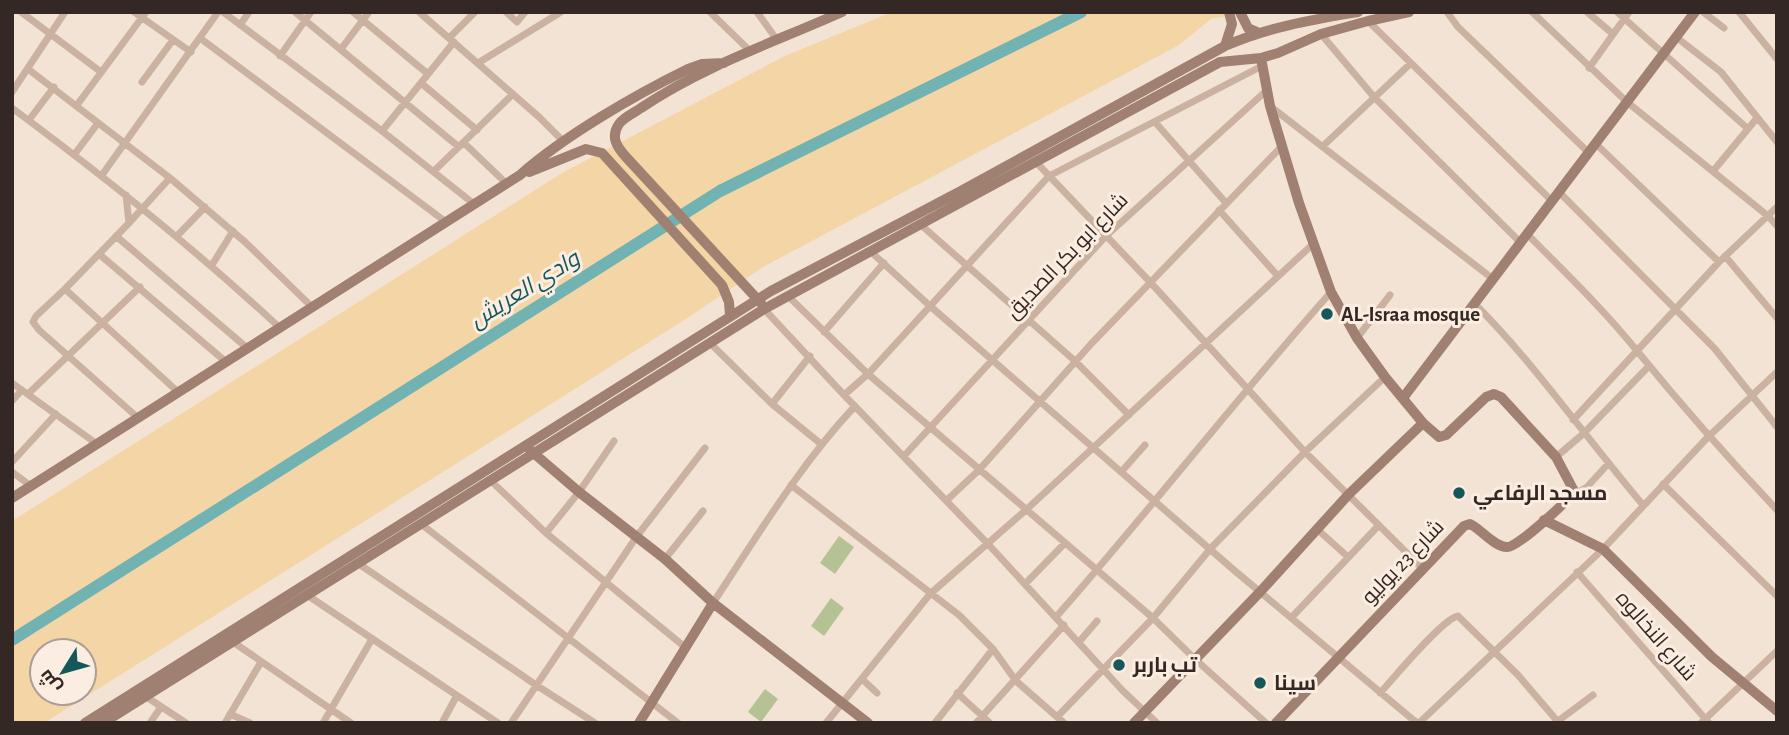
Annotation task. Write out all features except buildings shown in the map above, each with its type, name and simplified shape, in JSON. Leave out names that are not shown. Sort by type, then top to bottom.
[{"type":"street","points":[[21,12],[102,72]]},
{"type":"street","points":[[12,92],[65,12]]},
{"type":"street","points":[[134,12],[144,15],[191,52]]},
{"type":"street","points":[[102,175],[221,12],[382,131],[474,204]]},
{"type":"street","points":[[240,25],[249,12]]},
{"type":"street","points":[[295,12],[506,183]]},
{"type":"street","points":[[280,56],[311,12]]},
{"type":"street","points":[[353,12],[428,74]]},
{"type":"street","points":[[341,48],[369,12]]},
{"type":"street","points":[[382,131],[475,12]]},
{"type":"street","points":[[506,12],[529,32]]},
{"type":"street","points":[[517,22],[525,12]]},
{"type":"street","points":[[478,63],[561,12]]},
{"type":"street","points":[[710,12],[751,52]]},
{"type":"street","points":[[757,12],[777,40]]},
{"type":"street","points":[[842,12],[822,16],[671,90],[622,121],[617,127],[614,140],[626,157],[844,395],[1157,723]]},
{"type":"street","points":[[85,723],[710,343],[761,304],[1225,46],[1257,32],[1358,12]]},
{"type":"street","points":[[844,395],[868,373],[1049,176],[1155,122],[1278,53],[1326,33],[1409,12]]},
{"type":"street","points":[[1447,12],[1458,27],[1592,148],[1722,259],[1777,318]]},
{"type":"street","points":[[1532,12],[1627,102],[1714,170],[1777,226]]},
{"type":"street","points":[[1587,12],[1613,34]]},
{"type":"street","points":[[1617,12],[1627,15],[1662,55],[1747,128]]},
{"type":"street","points":[[1403,398],[1695,12]]},
{"type":"street","points":[[1703,12],[1724,27]]},
{"type":"street","points":[[1739,12],[1777,59]]},
{"type":"street","points":[[422,13],[565,142]]},
{"type":"street","points":[[1235,14],[1248,28],[1257,32]]},
{"type":"street","points":[[1225,46],[1235,14]]},
{"type":"street","points":[[76,105],[144,15]]},
{"type":"street","points":[[1589,68],[1627,15]]},
{"type":"street","points":[[1326,17],[1326,33],[1374,97],[1524,238],[1638,351],[1709,437],[1777,510]]},
{"type":"street","points":[[1368,21],[1410,64],[1555,196],[1716,349],[1777,427]]},
{"type":"street","points":[[1676,37],[1721,72],[1777,142]]},
{"type":"street","points":[[200,38],[446,222]]},
{"type":"street","points":[[142,82],[173,40]]},
{"type":"street","points":[[103,723],[491,481],[530,450],[730,316],[788,296],[1220,62],[1261,62]]},
{"type":"street","points":[[1261,62],[1270,106],[1313,244],[1331,292],[1357,338],[1423,424],[1439,437],[1446,435],[1486,397],[1494,394],[1501,397],[1556,457],[1572,484],[1574,491],[1570,497]]},
{"type":"street","points":[[12,498],[520,175],[565,142],[688,69],[702,64],[724,63]]},
{"type":"street","points":[[1323,146],[1410,64]]},
{"type":"street","points":[[28,69],[205,207],[311,306]]},
{"type":"street","points":[[421,83],[477,130]]},
{"type":"street","points":[[29,120],[54,87]]},
{"type":"street","name":"شارع ابو بكر الصديق","points":[[904,456],[1106,236],[1266,91]]},
{"type":"street","points":[[434,171],[513,94]]},
{"type":"street","points":[[1270,106],[1493,279]]},
{"type":"street","points":[[12,108],[144,208],[212,265],[279,327]]},
{"type":"street","points":[[1714,170],[1757,118]]},
{"type":"street","points":[[74,155],[98,122]]},
{"type":"street","points":[[1155,122],[1277,275]]},
{"type":"street","points":[[947,500],[979,470],[1075,361],[1282,146]]},
{"type":"street","points":[[520,175],[586,149],[602,153],[722,285],[729,302],[730,316]]},
{"type":"street","points":[[1036,162],[1305,452],[1423,569]]},
{"type":"street","points":[[137,417],[33,323],[170,178]]},
{"type":"street","points":[[126,195],[129,223]]},
{"type":"street","points":[[177,236],[205,207]]},
{"type":"street","points":[[1573,420],[1722,259],[1777,207]]},
{"type":"street","points":[[921,225],[1075,361],[1129,415]]},
{"type":"street","points":[[212,265],[233,231]]},
{"type":"street","points":[[116,236],[246,347]]},
{"type":"street","points":[[825,723],[930,594],[1027,509],[1313,244]]},
{"type":"street","points":[[872,252],[930,306],[1260,592],[1418,723],[1603,549],[1709,437],[1777,372]]},
{"type":"street","points":[[99,254],[225,361]]},
{"type":"street","points":[[824,332],[884,263]]},
{"type":"street","points":[[12,401],[67,355],[140,287]]},
{"type":"street","points":[[65,289],[177,391]]},
{"type":"street","points":[[1056,617],[1331,292]]},
{"type":"street","points":[[1357,338],[1390,295]]},
{"type":"street","points":[[788,296],[868,373],[1153,618],[1266,723]]},
{"type":"street","points":[[1475,303],[1520,351],[1583,434],[1643,505]]},
{"type":"street","points":[[710,343],[772,404],[821,444]]},
{"type":"street","points":[[772,404],[810,356]]},
{"type":"street","points":[[1556,457],[1583,434],[1649,366]]},
{"type":"street","points":[[1057,717],[1153,618],[1211,548],[1305,452],[1385,377]]},
{"type":"street","points":[[12,383],[97,444]]},
{"type":"street","points":[[639,723],[713,603],[791,485],[821,444],[855,406]]},
{"type":"street","points":[[12,462],[56,414]]},
{"type":"street","points":[[1134,723],[1260,592],[1349,494],[1423,424]]},
{"type":"street","points":[[546,533],[579,492],[614,441]]},
{"type":"street","points":[[1122,471],[1145,445]]},
{"type":"street","points":[[511,723],[637,536],[705,448]]},
{"type":"street","points":[[530,450],[665,559],[713,603],[868,723]]},
{"type":"street","points":[[1570,497],[1587,487],[1608,464]]},
{"type":"street","points":[[12,472],[31,486]]},
{"type":"street","points":[[491,481],[546,533],[686,648]]},
{"type":"street","points":[[1663,484],[1777,596]]},
{"type":"street","points":[[791,485],[959,615],[993,649],[1016,681],[1064,723]]},
{"type":"street","name":"شارع 23 يوليو","points":[[1276,723],[1464,526],[1469,524],[1476,527],[1508,548],[1570,497]]},
{"type":"street","points":[[665,559],[703,511]]},
{"type":"street","points":[[1544,520],[1603,549],[1697,642],[1777,711]]},
{"type":"street","points":[[421,524],[678,723]]},
{"type":"street","points":[[1292,617],[1380,525]]},
{"type":"street","points":[[1317,529],[1348,557]]},
{"type":"street","points":[[1025,584],[1065,543]]},
{"type":"street","points":[[359,564],[595,723]]},
{"type":"street","name":"شارع النخالوه","points":[[1577,572],[1705,722]]},
{"type":"street","points":[[307,595],[498,723]]},
{"type":"street","points":[[1380,693],[1440,627],[1455,616],[1461,617],[1494,650],[1559,722],[1593,695]]},
{"type":"street","points":[[1079,642],[1097,621]]},
{"type":"street","points":[[976,723],[1064,625]]},
{"type":"street","points":[[323,723],[372,639]]},
{"type":"street","points":[[233,642],[351,723]]},
{"type":"street","points":[[934,723],[993,649]]},
{"type":"street","points":[[1705,722],[1777,651]]},
{"type":"street","points":[[225,723],[261,662]]},
{"type":"street","points":[[862,679],[877,693]]},
{"type":"street","points":[[957,693],[990,723]]},
{"type":"street","points":[[145,696],[186,723]]},
{"type":"street","points":[[442,723],[456,697]]},
{"type":"street","points":[[150,723],[161,707]]},
{"type":"street","points":[[230,714],[250,723]]},
{"type":"green space","points":[[839,536],[854,547],[835,574],[820,563]]},
{"type":"green space","points":[[831,598],[844,608],[824,636],[811,626]]},
{"type":"green space","points":[[765,689],[778,699],[761,722],[748,712]]},
{"type":"sand","points":[[892,12],[1250,12],[1211,19],[1179,45],[763,267],[689,317],[98,689],[98,637],[28,637],[28,707],[69,707],[44,723],[12,723],[12,521],[562,173],[785,56]]},
{"type":"waterway","name":"وادي العريش","points":[[12,640],[720,191],[1081,12]]},
{"type":"place","name":"AL-Israa mosque","points":[[1327,314]]},
{"type":"place","name":"مسجد الرفاعي","points":[[1459,493]]},
{"type":"place","name":"تب باربر","points":[[1119,665]]},
{"type":"place","name":"سينا","points":[[1260,683]]}]
